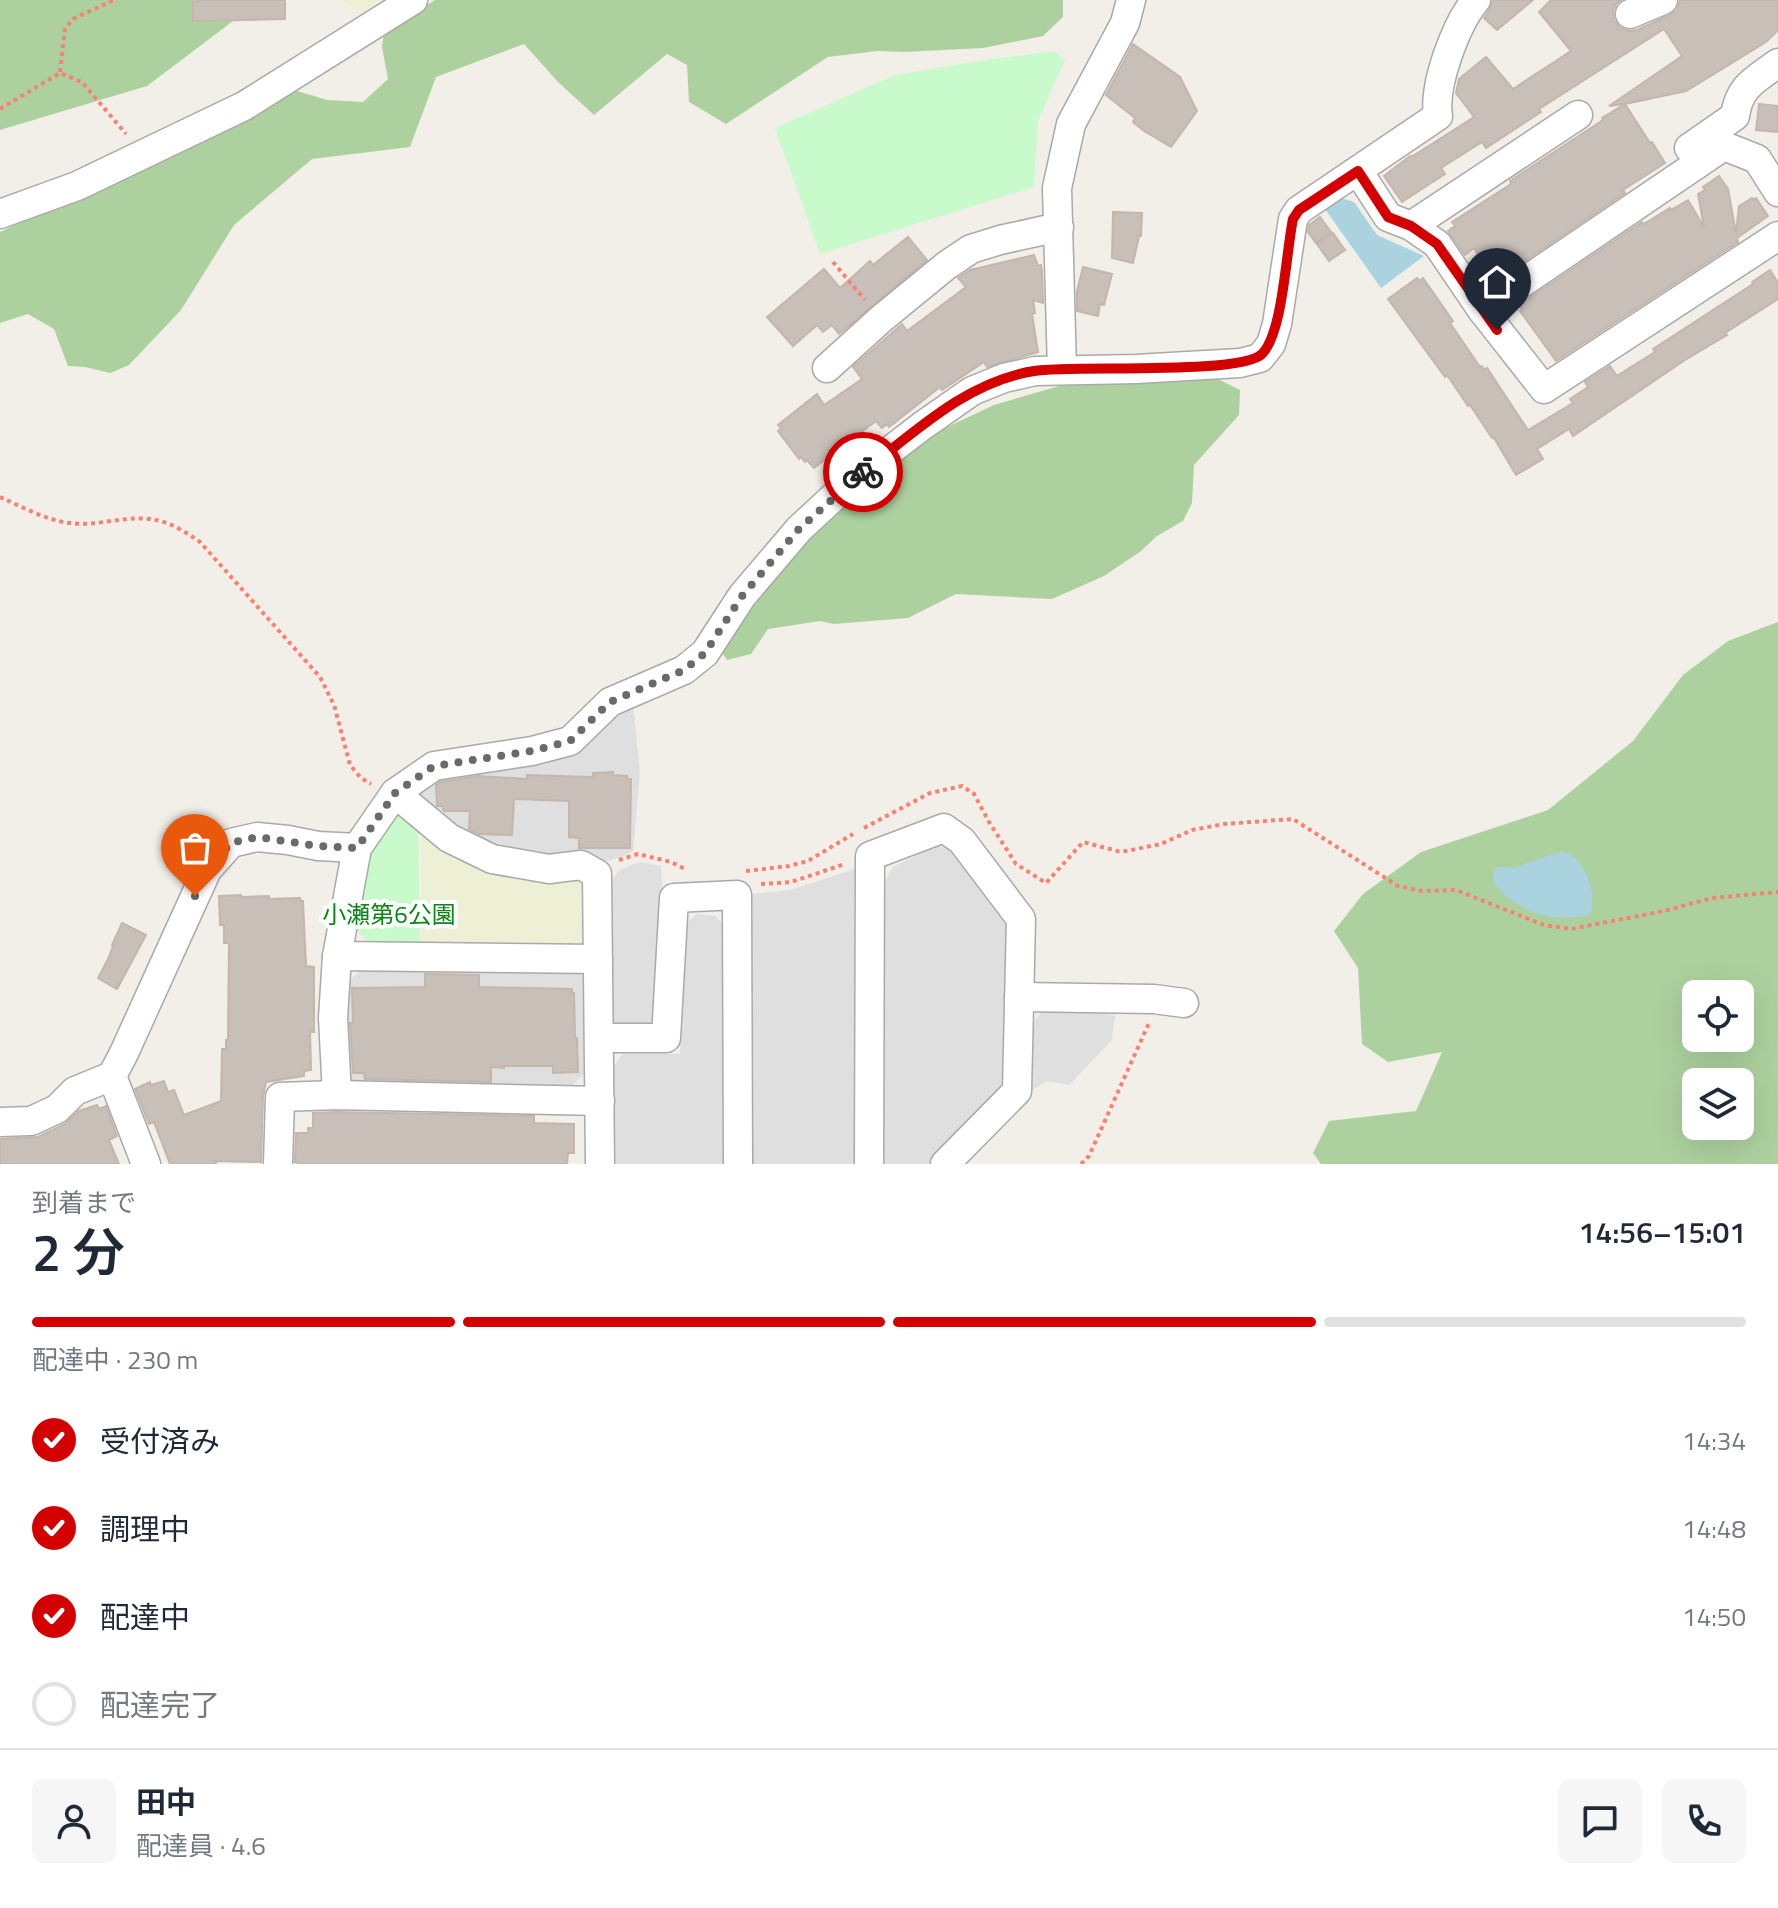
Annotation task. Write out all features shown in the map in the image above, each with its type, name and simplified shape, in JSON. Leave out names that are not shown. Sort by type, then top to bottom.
[{"type":"street","points":[[0,214],[77,186],[244,106],[413,0]]},
{"type":"street","points":[[1062,370],[1057,188],[1071,124],[1125,23],[1131,0]]},
{"type":"street","points":[[337,1095],[333,1018],[337,956],[357,848],[395,793],[434,766],[532,751],[570,741],[610,702],[684,670],[705,653],[742,596],[799,529],[853,479],[972,391],[1004,378],[1035,371],[1240,363],[1260,358],[1271,344],[1277,324],[1293,219],[1299,210],[1438,116],[1436,105],[1440,81],[1456,32],[1476,0]]},
{"type":"street","points":[[1630,14],[1663,0]]},
{"type":"street","points":[[1680,176],[1682,153],[1735,116],[1737,99],[1750,84],[1778,63]]},
{"type":"street","points":[[1411,226],[1578,115]]},
{"type":"street","points":[[1482,310],[1724,146],[1757,159],[1778,192]]},
{"type":"street","points":[[1358,171],[1388,217],[1411,226],[1437,244],[1482,310],[1544,389],[1778,236]]},
{"type":"street","points":[[827,368],[881,319],[971,249],[1059,227]]},
{"type":"street","points":[[395,793],[449,838],[492,859],[549,869],[581,865],[597,874],[600,1164]]},
{"type":"street","points":[[869,1164],[870,856],[944,828],[962,841],[1021,919],[1017,1091],[945,1164]]},
{"type":"street","points":[[0,1122],[31,1121],[57,1109],[75,1091],[112,1076],[207,870],[231,843],[257,837],[357,848]]},
{"type":"street","points":[[599,1038],[666,1038],[674,898],[737,895],[738,1164]]},
{"type":"street","points":[[337,956],[598,959]]},
{"type":"street","points":[[1019,997],[1154,999],[1184,1003]]},
{"type":"street","points":[[112,1076],[146,1164]]},
{"type":"street","points":[[278,1164],[280,1097],[337,1095],[600,1101]]},
{"type":"path","points":[[60,73],[65,29],[73,19],[114,0]]},
{"type":"path","points":[[0,109],[60,73]]},
{"type":"path","points":[[60,73],[82,82],[143,154]]},
{"type":"path","points":[[833,262],[881,319]]},
{"type":"path","points":[[0,497],[67,523],[94,524],[138,518],[157,520],[182,530],[200,542],[320,677],[334,705],[350,765],[361,778],[395,793]]},
{"type":"path","points":[[745,871],[808,861],[930,793],[962,786],[974,794],[1016,864],[1046,883],[1083,842],[1121,852],[1161,844],[1192,830],[1224,824],[1293,819],[1398,886],[1422,891],[1456,890],[1544,925],[1571,929],[1712,898],[1778,892]]},
{"type":"path","points":[[597,874],[611,862],[638,854],[671,862],[690,871]]},
{"type":"path","points":[[791,882],[870,856]]},
{"type":"path","points":[[1081,1164],[1089,1156],[1152,1016],[1154,999]]},
{"type":"shaded area","points":[[633,705],[640,772],[633,851],[622,857],[596,864],[482,846],[416,795],[417,783],[613,718]]},
{"type":"shaded area","points":[[936,846],[954,849],[1000,907],[1009,939],[1007,1071],[999,1092],[929,1164],[879,1164],[881,889],[893,867]]},
{"type":"shaded area","points":[[640,862],[661,866],[662,884],[658,1018],[645,1033],[623,1032],[610,1017],[611,882],[619,870]]},
{"type":"shaded area","points":[[861,867],[857,1164],[748,1164],[750,894],[790,890]]},
{"type":"shaded area","points":[[696,914],[715,916],[729,930],[726,1164],[609,1164],[610,1070],[623,1054],[680,1054],[684,926]]},
{"type":"shaded area","points":[[572,965],[588,983],[585,1073],[573,1085],[356,1084],[341,1071],[343,1026],[350,980],[364,967]]},
{"type":"shaded area","points":[[1044,1009],[1115,1015],[1112,1040],[1069,1085],[1047,1081],[1031,1091],[1031,1025]]},
{"type":"green space","points":[[0,0],[261,0],[147,86],[0,130]]},
{"type":"green space","points":[[340,0],[387,0],[369,16]]},
{"type":"green space","points":[[435,0],[1063,0],[1063,17],[1043,36],[983,48],[877,51],[828,57],[726,124],[689,102],[687,65],[667,54],[594,115],[558,82],[524,44],[436,77],[410,147],[312,159],[234,225],[181,310],[129,365],[110,373],[68,366],[54,329],[28,314],[0,323],[0,232],[294,90],[327,100],[363,102],[388,79],[382,47],[384,32]]},
{"type":"green space","points":[[1055,51],[1065,60],[1038,121],[1034,187],[820,254],[775,128],[895,75]]},
{"type":"green space","points":[[1161,376],[1214,377],[1240,390],[1239,415],[1194,465],[1192,503],[1183,521],[1157,536],[1104,576],[1052,599],[956,594],[908,618],[834,624],[820,621],[768,629],[751,654],[727,660],[720,650],[820,520],[943,429],[994,405],[1059,386]]},
{"type":"green space","points":[[1778,622],[1778,1164],[1321,1164],[1313,1153],[1329,1121],[1416,1111],[1442,1052],[1388,1062],[1362,1044],[1358,968],[1334,931],[1363,894],[1421,852],[1548,810],[1633,741],[1683,675],[1728,641]]},
{"type":"green space","name":"小瀬第6公園","points":[[406,812],[418,824],[420,944],[370,945],[357,930],[369,848],[390,813]]},
{"type":"green space","points":[[421,827],[577,874],[587,885],[587,933],[573,946],[422,944]]},
{"type":"water","points":[[1338,197],[1354,202],[1377,235],[1424,256],[1381,288],[1325,209]]},
{"type":"water","points":[[1562,851],[1577,860],[1588,878],[1592,898],[1589,915],[1567,918],[1534,912],[1515,903],[1496,885],[1493,874],[1498,867],[1513,868]]},
{"type":"building","points":[[285,0],[285,19],[193,21],[193,2]]},
{"type":"building","points":[[1493,0],[1533,0],[1497,30],[1484,18]]},
{"type":"building","points":[[1551,0],[1621,0],[1613,11],[1614,20],[1620,28],[1629,31],[1670,15],[1677,10],[1680,0],[1778,0],[1778,30],[1766,42],[1686,91],[1609,106],[1682,56],[1664,29],[1539,109],[1541,112],[1486,148],[1482,142],[1441,168],[1445,174],[1402,202],[1384,176],[1410,156],[1474,117],[1456,93],[1459,79],[1486,57],[1513,89],[1571,51],[1539,12]]},
{"type":"building","points":[[1133,44],[1180,77],[1197,111],[1171,147],[1144,131],[1133,122],[1135,118],[1106,95]]},
{"type":"building","points":[[1625,104],[1665,163],[1495,281],[1474,248],[1465,255],[1448,231],[1455,226],[1452,222]]},
{"type":"building","points":[[1759,104],[1778,106],[1778,132],[1756,130]]},
{"type":"building","points":[[1719,176],[1728,189],[1736,233],[1739,206],[1752,198],[1756,198],[1768,216],[1737,238],[1738,242],[1556,361],[1520,311],[1519,305],[1642,222],[1644,224],[1688,200],[1704,227],[1698,194]]},
{"type":"building","points":[[1113,212],[1142,213],[1141,236],[1133,263],[1112,258]]},
{"type":"building","points":[[1320,217],[1331,232],[1316,243],[1308,232],[1309,225]]},
{"type":"building","points":[[1333,233],[1345,250],[1329,261],[1317,244]]},
{"type":"building","points":[[908,237],[927,260],[839,334],[832,325],[823,332],[817,325],[793,346],[767,317],[824,269],[840,288],[870,261],[873,265]]},
{"type":"building","points":[[1034,255],[1042,272],[1043,303],[1033,300],[1035,313],[1032,314],[1038,352],[987,367],[984,362],[942,390],[940,387],[889,427],[887,424],[882,428],[876,421],[814,468],[807,460],[799,459],[778,431],[781,429],[778,425],[817,394],[824,405],[862,379],[853,367],[902,324],[907,331],[966,287],[958,278],[970,270]]},
{"type":"building","points":[[1083,267],[1112,274],[1098,316],[1077,311],[1077,291]]},
{"type":"building","points":[[1770,270],[1778,283],[1778,299],[1573,436],[1569,429],[1537,449],[1543,459],[1516,475],[1470,405],[1447,375],[1445,377],[1388,299],[1417,278],[1420,281],[1423,278],[1480,367],[1484,370],[1487,368],[1528,430],[1573,403],[1570,399],[1588,387],[1585,382],[1610,366],[1617,376]]},
{"type":"building","points":[[613,772],[613,775],[631,779],[630,848],[579,848],[579,838],[569,837],[569,801],[514,799],[512,835],[479,834],[469,829],[470,811],[444,811],[442,806],[437,806],[436,785],[440,782],[478,776],[527,779],[527,775],[593,777],[593,773]]},
{"type":"building","points":[[219,896],[269,896],[269,899],[300,898],[303,901],[306,966],[314,967],[311,1070],[304,1071],[304,1076],[266,1082],[261,1162],[170,1164],[154,1122],[149,1124],[135,1089],[150,1082],[151,1085],[164,1081],[168,1092],[174,1090],[184,1115],[221,1101],[222,1049],[226,1049],[228,1040],[229,943],[224,943],[224,925],[220,925]]},
{"type":"building","points":[[122,923],[146,935],[117,989],[98,978]]},
{"type":"building","points":[[425,974],[479,975],[479,987],[572,989],[578,1072],[553,1073],[553,1066],[491,1067],[491,1082],[365,1079],[364,1073],[353,1073],[350,1023],[353,1023],[352,988],[425,987]]},
{"type":"building","points":[[97,1105],[99,1109],[106,1106],[117,1136],[109,1140],[119,1164],[0,1164],[0,1139],[38,1137],[65,1124],[79,1111]]},
{"type":"building","points":[[313,1113],[534,1116],[534,1123],[574,1124],[574,1153],[568,1153],[567,1164],[295,1162],[296,1133],[308,1133],[308,1128],[313,1128]]},
{"type":"way so far","points":[[195,896],[207,870],[231,843],[257,837],[357,848],[395,793],[434,766],[532,751],[570,741],[610,702],[684,670],[705,653],[742,596],[799,529],[863,472]]},
{"type":"route","points":[[863,472],[972,391],[1004,378],[1035,371],[1240,363],[1260,358],[1271,344],[1277,324],[1293,219],[1299,210],[1358,171],[1388,217],[1411,226],[1437,244],[1497,330]]}]
